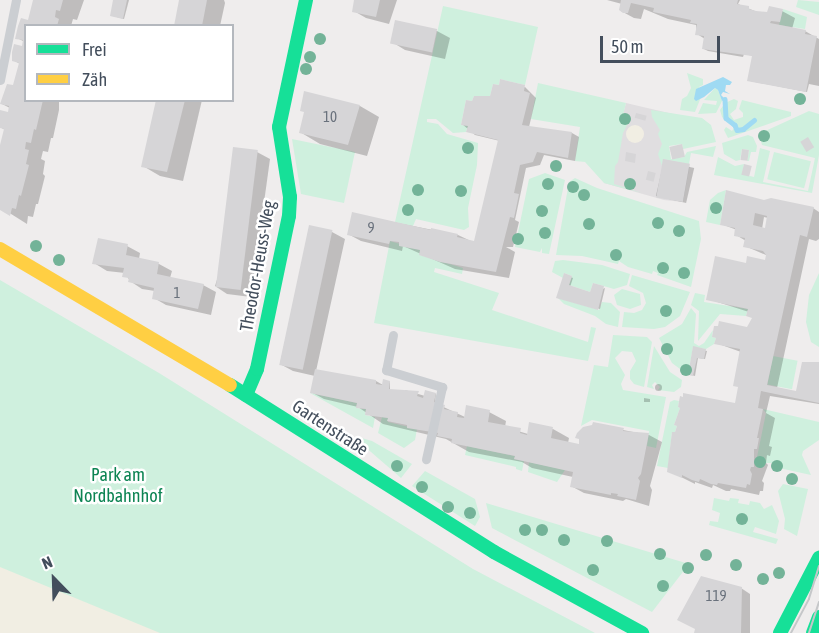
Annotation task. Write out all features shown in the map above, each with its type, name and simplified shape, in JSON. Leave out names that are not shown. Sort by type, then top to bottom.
[{"type":"street","name":"Theodor-Heuss-Weg","points":[[246,395],[257,369],[289,216],[290,197],[280,145],[279,127],[306,0]]},
{"type":"street","name":"Gartenstraße","points":[[0,249],[246,395],[397,494],[494,552],[642,633]]},
{"type":"street","points":[[780,633],[819,558]]},
{"type":"street","points":[[813,633],[819,617]]},
{"type":"lane","points":[[0,80],[16,0]]},
{"type":"lane","points":[[393,334],[386,370],[442,387],[426,459]]},
{"type":"shaded area","points":[[626,103],[673,114],[665,159],[690,164],[683,202],[664,200],[604,183]]},
{"type":"green space","points":[[798,0],[819,2],[819,15],[796,7]]},
{"type":"green space","points":[[443,6],[538,27],[525,85],[500,79],[499,85],[493,84],[490,96],[474,96],[472,101],[466,100],[461,125],[468,126],[466,132],[453,133],[436,119],[427,119],[427,122],[438,124],[447,134],[478,143],[477,165],[468,208],[469,227],[464,230],[416,219],[413,226],[395,222]]},
{"type":"green space","points":[[783,9],[807,17],[805,29],[779,25]]},
{"type":"green space","points":[[687,73],[703,79],[703,85],[699,87],[701,97],[695,112],[680,110],[682,99],[687,96],[691,88]]},
{"type":"green space","points":[[538,83],[626,103],[623,115],[631,117],[623,133],[618,162],[615,166],[614,184],[642,193],[604,183],[585,162],[575,161],[580,127],[531,119]]},
{"type":"green space","points":[[715,88],[722,101],[716,113],[698,114],[703,103],[716,105],[717,101],[704,100]]},
{"type":"green space","points":[[734,99],[738,101],[736,109],[730,114],[734,120],[743,117],[739,109],[742,100],[791,112],[791,116],[728,138],[724,130],[726,127],[732,131],[734,128],[722,117],[720,110],[725,103]]},
{"type":"green space","points":[[651,110],[702,118],[711,125],[716,142],[683,149],[682,144],[669,146],[671,159],[684,157],[687,152],[716,146],[713,157],[691,153],[689,164],[663,159],[662,166],[658,154],[662,144],[658,134],[660,130],[652,117]]},
{"type":"green space","points":[[809,111],[819,114],[819,155],[812,193],[714,175],[718,157],[735,166],[744,164],[742,174],[754,177],[760,148],[770,151],[763,182],[808,191],[815,158],[762,145],[759,134]]},
{"type":"green space","points":[[748,135],[753,137],[757,146],[756,152],[751,152],[749,161],[747,161],[749,150],[742,149],[740,160],[736,161],[724,154],[722,143]]},
{"type":"green space","points":[[292,139],[355,152],[344,203],[301,194]]},
{"type":"green space","points":[[774,152],[811,161],[804,188],[767,179]]},
{"type":"green space","points":[[545,173],[565,180],[549,254],[542,253],[542,248],[540,252],[515,247],[529,179]]},
{"type":"green space","points":[[575,178],[597,188],[699,221],[701,239],[691,287],[657,275],[658,273],[653,271],[652,274],[628,267],[619,261],[618,264],[582,256],[556,255],[569,182]]},
{"type":"green space","points":[[726,190],[720,225],[706,222],[710,200]]},
{"type":"green space","points":[[390,241],[420,250],[420,255],[463,268],[462,274],[435,268],[434,272],[499,293],[492,310],[588,342],[591,327],[596,328],[588,361],[374,323]]},
{"type":"green space","points":[[555,261],[602,265],[630,274],[627,285],[614,289],[593,283],[590,292],[569,285],[572,276],[564,273],[563,278],[552,272]]},
{"type":"green space","points":[[819,273],[819,347],[811,342],[806,322],[809,295]]},
{"type":"green space","points":[[632,275],[690,292],[680,316],[665,327],[654,329],[622,327],[624,312],[634,313],[642,310],[646,303],[643,293],[629,286]]},
{"type":"green space","name":"Park am Nordbahnhof","points":[[0,280],[159,373],[473,569],[595,633],[0,633]]},
{"type":"green space","points":[[622,289],[640,294],[641,305],[630,309],[617,305],[614,295]]},
{"type":"green space","points":[[695,293],[705,295],[704,302],[748,309],[746,316],[720,314],[698,341],[699,311],[691,305]]},
{"type":"green space","points":[[558,298],[599,310],[602,302],[611,303],[620,312],[618,327],[606,324],[595,316],[564,304]]},
{"type":"green space","points":[[691,308],[696,314],[694,343],[699,346],[704,343],[713,330],[712,337],[716,338],[714,344],[706,349],[693,347],[688,375],[672,363],[659,338],[682,324]]},
{"type":"green space","points":[[613,335],[647,337],[652,342],[644,387],[634,384],[630,379],[630,371],[636,361],[632,352],[622,351],[615,358],[625,375],[621,384],[623,390],[666,397],[656,448],[647,446],[649,431],[592,420],[581,426],[594,365],[608,367]]},
{"type":"green space","points":[[654,346],[670,372],[682,380],[681,387],[674,392],[658,390],[660,387],[655,382],[652,385],[654,389],[647,387]]},
{"type":"green space","points":[[773,356],[798,361],[792,389],[767,384]]},
{"type":"green space","points":[[310,393],[357,403],[356,408],[366,409],[365,415],[375,417],[373,428]]},
{"type":"green space","points":[[679,401],[678,407],[680,408],[674,425],[677,426],[675,432],[672,432],[668,468],[657,466],[670,402]]},
{"type":"green space","points":[[763,409],[819,422],[819,440],[803,451],[802,455],[811,475],[779,468],[777,463],[763,463],[760,459],[756,462],[766,413]]},
{"type":"green space","points":[[382,417],[388,418],[388,422],[417,429],[415,440],[404,448],[378,433]]},
{"type":"green space","points":[[358,437],[372,441],[412,464],[401,478],[356,439]]},
{"type":"green space","points":[[467,446],[515,456],[514,459],[524,461],[522,471],[516,467],[465,455]]},
{"type":"green space","points":[[529,462],[565,470],[557,482],[528,472]]},
{"type":"green space","points":[[425,471],[475,499],[480,517],[475,526],[412,486]]},
{"type":"green space","points":[[783,484],[808,489],[797,536],[784,529],[785,519],[778,491]]},
{"type":"green space","points":[[714,498],[729,501],[730,498],[739,499],[738,503],[749,505],[750,501],[760,503],[764,509],[772,505],[779,521],[776,534],[755,527],[753,532],[778,539],[776,544],[709,525],[710,521],[718,522],[720,513],[712,510]]},
{"type":"green space","points":[[486,503],[689,564],[652,612],[492,528]]},
{"type":"sand","points":[[635,125],[641,128],[644,134],[641,140],[635,143],[629,140],[626,134],[629,128]]},
{"type":"sand","points":[[0,567],[160,633],[0,633]]},
{"type":"water","points":[[723,77],[732,82],[726,85],[725,91],[730,94],[723,92],[721,95],[725,99],[722,101],[715,88],[704,97],[696,101],[694,99],[696,89]]},
{"type":"building","points":[[33,0],[63,0],[60,11],[56,10],[55,17],[59,19],[58,24],[24,24],[24,102],[43,102],[31,143],[26,142],[25,149],[29,150],[26,164],[29,165],[21,196],[19,195],[16,209],[12,208],[10,216],[0,210],[0,145],[4,129],[0,128],[0,110],[8,112],[9,106],[0,104],[7,84],[13,85],[19,63],[12,61],[14,44],[22,46],[23,40],[15,39],[18,26],[21,18],[28,20]]},
{"type":"building","points":[[113,0],[127,0],[123,19],[110,16]]},
{"type":"building","points":[[179,0],[207,0],[202,24],[174,24]]},
{"type":"building","points":[[354,0],[380,0],[376,17],[352,12]]},
{"type":"building","points":[[621,0],[738,0],[737,4],[749,6],[749,9],[756,11],[767,12],[769,6],[783,9],[780,22],[771,21],[770,23],[806,30],[805,34],[817,36],[806,92],[747,81],[752,56],[702,49],[704,36],[695,35],[697,24],[690,23],[691,20],[653,12],[654,8],[631,3],[628,13],[623,13],[619,10]]},
{"type":"building","points":[[395,20],[437,29],[432,52],[390,43]]},
{"type":"building","points":[[500,79],[525,85],[524,91],[530,93],[522,125],[572,132],[568,158],[537,152],[533,162],[520,165],[514,193],[519,194],[514,218],[510,217],[496,272],[440,262],[419,255],[420,250],[399,246],[399,242],[390,241],[389,244],[347,235],[352,212],[458,234],[457,237],[474,241],[498,140],[466,132],[468,126],[461,125],[466,100],[472,101],[474,96],[490,96],[493,84],[499,85]]},
{"type":"building","points":[[304,91],[360,105],[348,145],[299,133],[304,112],[300,111]]},
{"type":"building","points":[[156,102],[184,102],[167,172],[141,167]]},
{"type":"building","points":[[636,113],[647,116],[645,121],[635,118]]},
{"type":"building","points":[[808,137],[814,147],[806,152],[800,142]]},
{"type":"building","points":[[682,144],[685,157],[672,160],[669,147]]},
{"type":"building","points":[[233,147],[258,150],[241,290],[216,287]]},
{"type":"building","points":[[742,149],[749,150],[747,161],[740,160]]},
{"type":"building","points":[[626,152],[636,154],[635,163],[625,161]]},
{"type":"building","points":[[663,159],[690,164],[683,202],[656,197]]},
{"type":"building","points":[[744,164],[752,166],[749,177],[741,175]]},
{"type":"building","points":[[648,171],[656,173],[654,182],[646,180]]},
{"type":"building","points":[[726,190],[764,200],[771,198],[814,207],[807,237],[800,235],[767,385],[796,391],[802,362],[819,362],[819,403],[761,391],[758,408],[763,409],[757,438],[759,438],[757,449],[754,449],[754,467],[750,470],[752,474],[750,485],[747,484],[746,488],[711,484],[700,479],[699,482],[667,472],[672,432],[675,432],[677,426],[674,425],[680,408],[678,407],[680,396],[683,397],[683,393],[735,403],[738,387],[733,386],[740,349],[714,344],[716,338],[712,337],[714,326],[718,326],[719,321],[747,327],[752,318],[746,316],[748,309],[706,300],[715,256],[746,263],[747,256],[765,260],[766,255],[763,251],[743,247],[745,238],[734,236],[735,228],[720,225]],"holes":[[[755,213],[767,216],[765,228],[753,225]]]},
{"type":"building","points":[[309,225],[332,230],[303,370],[279,365]]},
{"type":"building","points":[[98,238],[128,244],[126,255],[159,262],[157,274],[204,284],[198,309],[152,299],[154,288],[128,282],[129,278],[122,277],[124,268],[92,264]]},
{"type":"building","points":[[564,273],[572,276],[569,285],[590,292],[593,283],[604,286],[598,310],[556,298]]},
{"type":"building","points":[[693,346],[706,349],[704,359],[697,358],[693,376],[688,375]]},
{"type":"building","points":[[315,369],[376,380],[376,384],[382,385],[383,379],[390,381],[389,389],[419,391],[417,396],[423,398],[425,390],[436,393],[434,402],[445,405],[444,409],[458,412],[457,417],[464,418],[466,405],[490,410],[488,422],[521,428],[520,433],[527,435],[529,422],[553,427],[551,438],[579,444],[579,439],[575,438],[577,433],[583,427],[592,425],[593,422],[624,428],[623,431],[649,433],[641,474],[638,478],[640,481],[636,500],[617,496],[618,494],[611,493],[611,495],[570,487],[573,472],[514,459],[515,456],[451,443],[452,439],[437,436],[438,433],[407,428],[407,425],[387,421],[388,418],[365,415],[366,409],[356,408],[357,403],[310,393]]},
{"type":"building","points":[[701,576],[742,587],[741,633],[694,633],[695,629],[677,620]]},
{"type":"waterway","points":[[725,99],[726,118],[735,125],[737,130],[743,129],[754,120]]},
{"type":"tram line","points":[[791,633],[809,599],[819,567]]},
{"type":"tram line","points":[[809,633],[819,603]]},
{"type":"traffic: fast","points":[[246,395],[257,369],[289,216],[290,197],[279,127],[306,0]]},
{"type":"traffic: fast","points":[[230,385],[494,552],[642,633]]},
{"type":"traffic: fast","points":[[780,633],[819,558]]},
{"type":"traffic: fast","points":[[813,633],[819,617]]},
{"type":"traffic: slow","points":[[0,249],[230,385]]}]
